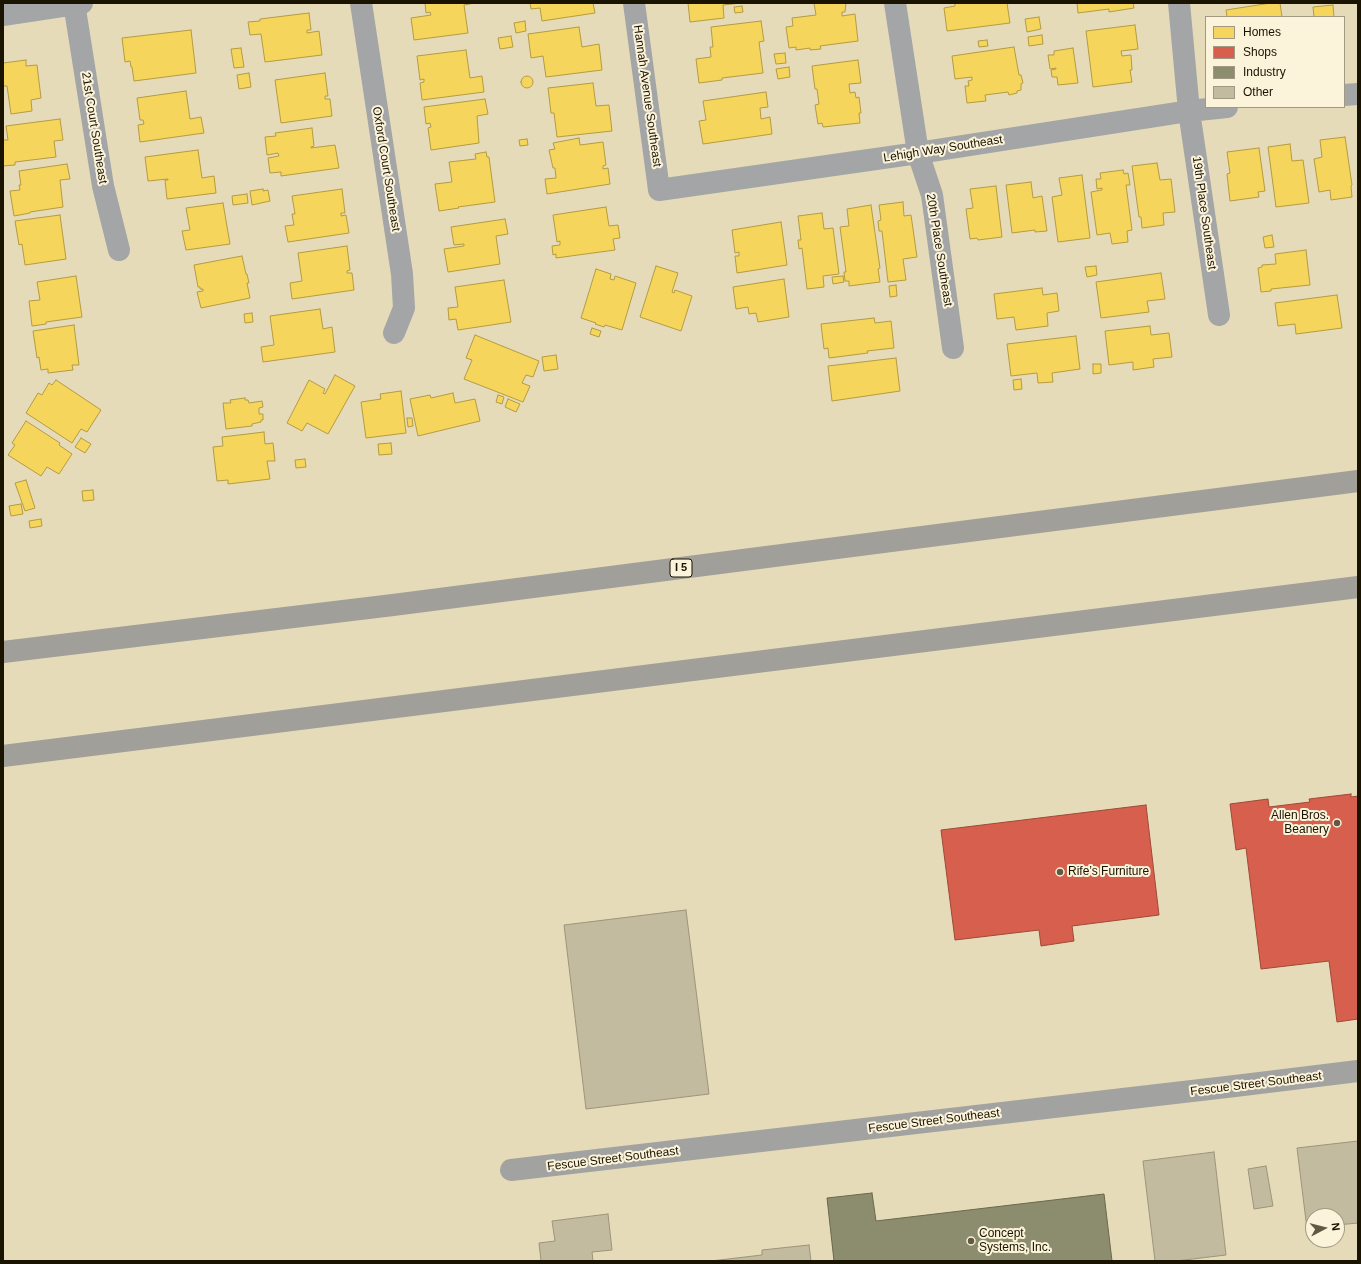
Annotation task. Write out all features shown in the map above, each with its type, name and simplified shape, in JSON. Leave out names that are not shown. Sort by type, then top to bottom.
[{"type":"highway","name":"I 5","points":[[3,652],[393,605],[1358,481]]},
{"type":"highway","points":[[3,756],[1358,587]]},
{"type":"street","points":[[3,15],[77,3]]},
{"type":"street","name":"21st Court Southeast","points":[[77,3],[103,186],[119,250]]},
{"type":"street","name":"Oxford Court Southeast","points":[[361,3],[402,274],[404,308],[394,334]]},
{"type":"street","name":"Hannah Avenue Southeast","points":[[634,3],[659,190]]},
{"type":"street","name":"20th Place Southeast","points":[[895,3],[918,153],[932,195],[953,348]]},
{"type":"street","name":"19th Place Southeast","points":[[1179,3],[1189,111],[1218,314]]},
{"type":"street","points":[[1345,95],[1358,94]]},
{"type":"street","name":"Lehigh Way Southeast","points":[[659,190],[1218,108]]},
{"type":"street","name":"Fescue Street Southeast","points":[[511,1170],[1358,1071]]},
{"type":"building: Homes","points":[[425,3],[475,3],[464,5],[468,33],[414,40],[411,18],[431,15],[430,12],[426,13]]},
{"type":"building: Homes","points":[[530,3],[593,3],[595,13],[542,21],[540,8],[531,9]]},
{"type":"building: Homes","points":[[688,3],[742,3],[723,5],[724,18],[690,22]]},
{"type":"building: Homes","points":[[814,3],[846,3],[845,12],[842,12],[842,16],[855,14],[858,41],[820,46],[821,49],[810,50],[810,48],[796,50],[796,47],[789,48],[786,27],[793,26],[792,18],[816,15]]},
{"type":"building: Homes","points":[[955,3],[1007,3],[1010,23],[947,31],[944,8],[955,6]]},
{"type":"building: Homes","points":[[1077,3],[1133,3],[1134,8],[1109,12],[1109,9],[1078,13]]},
{"type":"building: Homes","points":[[1280,3],[1282,16],[1227,16],[1226,10]]},
{"type":"building: Homes","points":[[1333,5],[1334,16],[1314,16],[1313,7]]},
{"type":"building: Homes","points":[[742,6],[743,12],[735,13],[734,7]]},
{"type":"building: Homes","points":[[309,13],[311,30],[307,30],[307,33],[319,31],[322,55],[265,62],[261,34],[250,35],[248,22],[260,21],[260,19]]},
{"type":"building: Homes","points":[[1039,17],[1041,29],[1027,32],[1025,19]]},
{"type":"building: Homes","points":[[525,21],[526,31],[516,33],[514,23]]},
{"type":"building: Homes","points":[[761,21],[764,41],[759,42],[763,73],[722,78],[722,80],[699,83],[696,59],[711,57],[710,47],[713,47],[711,27]]},
{"type":"building: Homes","points":[[1135,25],[1138,49],[1121,51],[1122,56],[1131,55],[1132,70],[1130,70],[1132,82],[1093,87],[1086,31]]},
{"type":"building: Homes","points":[[579,27],[582,47],[599,44],[602,70],[546,77],[543,56],[531,58],[528,34]]},
{"type":"building: Homes","points":[[191,30],[196,73],[134,81],[130,61],[125,62],[122,38]]},
{"type":"building: Homes","points":[[1042,35],[1043,44],[1029,46],[1028,37]]},
{"type":"building: Homes","points":[[511,36],[513,47],[500,49],[498,38]]},
{"type":"building: Homes","points":[[987,40],[988,46],[979,47],[978,41]]},
{"type":"building: Homes","points":[[1014,47],[1019,75],[1021,75],[1023,83],[1021,84],[1021,90],[1017,91],[1017,93],[1009,95],[1008,92],[985,95],[986,101],[967,103],[965,86],[969,86],[968,81],[972,80],[972,77],[955,79],[952,56]]},
{"type":"building: Homes","points":[[241,48],[244,67],[234,68],[231,49]]},
{"type":"building: Homes","points":[[1073,48],[1078,83],[1058,85],[1057,77],[1052,77],[1051,70],[1056,68],[1050,69],[1048,55],[1054,55],[1054,51]]},
{"type":"building: Homes","points":[[466,50],[470,78],[482,76],[484,92],[422,100],[420,83],[424,82],[424,79],[420,80],[417,56]]},
{"type":"building: Homes","points":[[785,53],[786,63],[776,64],[774,54]]},
{"type":"building: Homes","points":[[26,60],[26,66],[37,65],[41,98],[31,100],[32,111],[11,114],[7,86],[3,86],[3,63]]},
{"type":"building: Homes","points":[[858,60],[861,83],[849,84],[850,93],[855,92],[856,98],[859,97],[861,113],[859,113],[860,123],[823,127],[822,123],[818,124],[815,105],[819,104],[817,89],[815,89],[812,66]]},
{"type":"building: Homes","points":[[789,67],[790,77],[778,79],[776,69]]},
{"type":"building: Homes","points":[[249,73],[251,87],[239,89],[237,75]]},
{"type":"building: Homes","points":[[325,73],[328,96],[325,96],[325,99],[330,99],[332,116],[281,123],[275,80]]},
{"type":"building: Homes","points":[[527,76],[531,78],[533,82],[531,86],[527,88],[523,86],[521,82],[523,78]]},
{"type":"building: Homes","points":[[593,83],[596,106],[609,105],[612,131],[557,137],[554,113],[551,113],[548,88]]},
{"type":"building: Homes","points":[[186,91],[190,119],[201,117],[204,133],[140,142],[138,125],[144,124],[143,120],[140,120],[137,98]]},
{"type":"building: Homes","points":[[766,92],[768,107],[760,108],[761,119],[770,117],[772,134],[703,144],[699,121],[706,120],[703,101]]},
{"type":"building: Homes","points":[[485,99],[488,114],[477,116],[479,143],[431,150],[428,128],[431,127],[430,123],[426,124],[424,107]]},
{"type":"building: Homes","points":[[60,119],[63,140],[54,141],[56,157],[15,162],[15,165],[3,166],[3,140],[8,140],[6,126]]},
{"type":"building: Homes","points":[[312,128],[314,146],[311,148],[335,145],[339,168],[281,176],[281,172],[270,173],[268,158],[279,156],[278,153],[267,155],[265,137],[276,136],[275,133]]},
{"type":"building: Homes","points":[[1345,137],[1352,185],[1352,197],[1331,200],[1330,190],[1319,192],[1314,159],[1322,157],[1320,140]]},
{"type":"building: Homes","points":[[579,138],[580,145],[603,142],[606,165],[603,166],[603,169],[608,168],[610,184],[547,194],[545,179],[556,178],[555,168],[553,168],[549,150],[555,149],[553,143]]},
{"type":"building: Homes","points":[[527,139],[528,145],[520,146],[519,140]]},
{"type":"building: Homes","points":[[1290,144],[1292,161],[1303,160],[1309,203],[1276,207],[1268,147]]},
{"type":"building: Homes","points":[[1259,148],[1265,191],[1258,192],[1259,197],[1230,201],[1227,174],[1230,173],[1227,152]]},
{"type":"building: Homes","points":[[198,150],[202,178],[214,176],[216,193],[167,199],[165,180],[168,179],[148,181],[145,157]]},
{"type":"building: Homes","points":[[486,152],[487,157],[489,157],[495,202],[439,211],[435,184],[452,182],[449,162],[476,159],[475,154]]},
{"type":"building: Homes","points":[[1157,163],[1160,180],[1171,179],[1175,212],[1163,213],[1164,225],[1142,228],[1141,217],[1139,217],[1132,166]]},
{"type":"building: Homes","points":[[67,164],[70,179],[60,180],[63,207],[14,216],[10,191],[20,190],[19,185],[21,185],[19,171]]},
{"type":"building: Homes","points":[[1123,170],[1124,174],[1128,173],[1130,185],[1126,185],[1132,230],[1127,231],[1128,242],[1112,244],[1110,233],[1097,235],[1091,192],[1102,190],[1102,188],[1097,189],[1096,179],[1101,179],[1100,173]]},
{"type":"building: Homes","points":[[1082,175],[1090,238],[1058,242],[1052,197],[1062,195],[1059,178]]},
{"type":"building: Homes","points":[[1031,182],[1033,198],[1042,196],[1047,231],[1035,232],[1035,230],[1012,233],[1006,185]]},
{"type":"building: Homes","points":[[996,186],[1002,237],[978,240],[977,238],[970,239],[966,209],[973,208],[970,189]]},
{"type":"building: Homes","points":[[263,189],[263,191],[268,190],[270,201],[252,205],[250,191]]},
{"type":"building: Homes","points":[[342,189],[345,213],[341,213],[341,216],[346,215],[349,233],[288,242],[285,226],[294,225],[292,214],[295,214],[292,196]]},
{"type":"building: Homes","points":[[247,194],[248,203],[233,205],[232,196]]},
{"type":"building: Homes","points":[[903,202],[904,216],[911,215],[917,257],[903,259],[906,280],[888,282],[882,231],[879,231],[878,221],[881,220],[879,205]]},
{"type":"building: Homes","points":[[223,203],[230,244],[186,250],[182,231],[190,230],[186,208]]},
{"type":"building: Homes","points":[[871,205],[880,268],[878,269],[880,282],[849,286],[849,281],[845,281],[844,272],[846,272],[840,227],[849,226],[847,209]]},
{"type":"building: Homes","points":[[606,207],[609,226],[618,225],[620,238],[613,239],[615,250],[556,258],[556,254],[553,255],[552,246],[560,245],[560,241],[557,242],[553,215]]},
{"type":"building: Homes","points":[[822,213],[824,229],[833,228],[839,274],[823,276],[824,287],[807,289],[802,248],[799,249],[798,240],[801,240],[798,216]]},
{"type":"building: Homes","points":[[60,215],[66,259],[25,265],[22,244],[19,245],[15,221]]},
{"type":"building: Homes","points":[[505,219],[508,234],[496,236],[500,264],[448,272],[444,249],[464,246],[464,244],[454,245],[451,227]]},
{"type":"building: Homes","points":[[781,222],[787,265],[737,273],[735,256],[739,256],[739,252],[735,253],[732,230]]},
{"type":"building: Homes","points":[[1272,235],[1274,247],[1265,248],[1263,237]]},
{"type":"building: Homes","points":[[347,246],[350,270],[347,271],[347,273],[352,273],[354,290],[292,299],[290,283],[302,281],[298,253]]},
{"type":"building: Homes","points":[[1306,250],[1310,285],[1271,289],[1271,291],[1261,292],[1258,268],[1262,267],[1262,265],[1276,264],[1275,254]]},
{"type":"building: Homes","points":[[242,256],[249,283],[247,283],[250,298],[201,308],[197,292],[203,291],[203,289],[198,287],[194,265]]},
{"type":"building: Homes","points":[[656,266],[678,273],[672,292],[674,293],[675,290],[692,296],[681,331],[640,317]]},
{"type":"building: Homes","points":[[1096,266],[1097,275],[1087,277],[1085,267]]},
{"type":"building: Homes","points":[[596,269],[611,274],[610,279],[614,280],[615,276],[636,283],[622,330],[605,325],[604,327],[581,318]]},
{"type":"building: Homes","points":[[1161,273],[1165,299],[1147,301],[1149,312],[1101,318],[1096,282]]},
{"type":"building: Homes","points":[[76,276],[82,317],[46,322],[46,324],[32,326],[29,301],[40,300],[37,282]]},
{"type":"building: Homes","points":[[843,276],[844,282],[833,284],[832,277]]},
{"type":"building: Homes","points":[[784,279],[789,317],[758,322],[756,313],[749,314],[748,307],[736,309],[733,287]]},
{"type":"building: Homes","points":[[504,280],[511,322],[458,330],[456,319],[449,320],[448,308],[458,307],[455,287]]},
{"type":"building: Homes","points":[[896,285],[897,296],[890,297],[889,286]]},
{"type":"building: Homes","points":[[1042,288],[1043,295],[1057,293],[1059,311],[1047,313],[1048,326],[1016,330],[1014,317],[997,319],[994,294]]},
{"type":"building: Homes","points":[[1337,295],[1342,328],[1296,334],[1295,324],[1278,326],[1275,303]]},
{"type":"building: Homes","points":[[320,309],[323,329],[332,327],[335,352],[263,362],[261,347],[274,345],[270,316]]},
{"type":"building: Homes","points":[[252,313],[253,322],[245,323],[244,314]]},
{"type":"building: Homes","points":[[874,318],[875,323],[891,321],[894,348],[829,358],[828,348],[824,349],[821,324]]},
{"type":"building: Homes","points":[[74,325],[79,365],[72,365],[73,370],[48,373],[48,369],[41,370],[39,357],[37,358],[33,331]]},
{"type":"building: Homes","points":[[1150,326],[1151,335],[1169,333],[1172,357],[1153,359],[1154,367],[1133,370],[1133,362],[1109,365],[1105,331]]},
{"type":"building: Homes","points":[[592,328],[601,331],[599,337],[590,334]]},
{"type":"building: Homes","points":[[475,335],[539,361],[533,377],[526,375],[522,383],[530,386],[523,402],[464,379],[472,360],[466,358]]},
{"type":"building: Homes","points":[[1076,336],[1080,369],[1052,373],[1053,382],[1038,383],[1037,373],[1011,376],[1007,344]]},
{"type":"building: Homes","points":[[556,355],[558,369],[544,371],[542,357]]},
{"type":"building: Homes","points":[[896,358],[900,391],[832,401],[828,366]]},
{"type":"building: Homes","points":[[1093,364],[1101,364],[1101,373],[1093,374]]},
{"type":"building: Homes","points":[[335,375],[355,386],[328,434],[307,423],[302,431],[287,423],[309,380],[325,389],[323,393],[325,394]]},
{"type":"building: Homes","points":[[1021,379],[1022,389],[1014,390],[1013,380]]},
{"type":"building: Homes","points":[[56,380],[101,410],[87,432],[81,429],[72,443],[26,413],[38,393],[42,395],[49,383],[52,385]]},
{"type":"building: Homes","points":[[401,391],[406,433],[366,438],[361,402],[381,399],[380,394]]},
{"type":"building: Homes","points":[[453,393],[455,403],[475,399],[480,421],[418,436],[410,399],[430,395],[431,398]]},
{"type":"building: Homes","points":[[498,395],[504,397],[502,404],[496,402]]},
{"type":"building: Homes","points":[[245,398],[245,400],[248,400],[249,403],[262,401],[263,407],[259,408],[259,414],[263,414],[263,420],[252,424],[252,426],[226,429],[223,403],[231,403],[230,400]]},
{"type":"building: Homes","points":[[508,399],[520,404],[516,412],[505,407]]},
{"type":"building: Homes","points":[[407,418],[412,418],[413,426],[408,427]]},
{"type":"building: Homes","points":[[26,421],[60,443],[59,445],[72,454],[59,474],[47,467],[41,476],[8,455],[15,445],[12,443]]},
{"type":"building: Homes","points":[[264,432],[265,444],[273,443],[275,461],[267,461],[270,479],[228,484],[228,480],[217,481],[213,447],[223,446],[222,437]]},
{"type":"building: Homes","points":[[81,438],[91,444],[85,453],[75,447]]},
{"type":"building: Homes","points":[[391,443],[392,454],[379,455],[378,444]]},
{"type":"building: Homes","points":[[305,459],[306,467],[296,468],[295,460]]},
{"type":"building: Homes","points":[[26,480],[35,508],[25,511],[15,483]]},
{"type":"building: Homes","points":[[93,490],[94,500],[83,501],[82,491]]},
{"type":"building: Homes","points":[[21,504],[23,514],[11,516],[9,506]]},
{"type":"building: Homes","points":[[41,519],[42,526],[30,528],[29,521]]},
{"type":"building: Shops","points":[[1351,794],[1351,797],[1358,796],[1358,1019],[1337,1022],[1329,961],[1261,969],[1246,848],[1236,850],[1230,804],[1268,799],[1269,807],[1310,802],[1309,799]]},
{"type":"building: Shops","points":[[1146,805],[1159,915],[1072,926],[1074,941],[1041,946],[1039,930],[955,940],[941,830]]},
{"type":"building: Industry","name":"Concept Systems, Inc.","points":[[872,1193],[876,1221],[1104,1194],[1112,1261],[834,1261],[827,1198]]},
{"type":"building: Other","points":[[686,910],[709,1094],[586,1109],[564,925]]},
{"type":"building: Other","points":[[1358,1141],[1358,1223],[1345,1224],[1345,1208],[1305,1208],[1305,1213],[1297,1148]]},
{"type":"building: Other","points":[[1214,1152],[1226,1255],[1176,1261],[1155,1261],[1143,1161]]},
{"type":"building: Other","points":[[1266,1166],[1273,1206],[1254,1209],[1248,1169]]},
{"type":"building: Other","points":[[608,1214],[612,1250],[592,1252],[593,1261],[541,1261],[539,1243],[555,1241],[552,1221]]},
{"type":"building: Other","points":[[809,1245],[811,1261],[711,1261],[762,1255],[762,1250]]},
{"type":"place","name":"Allen Bros. Beanery","points":[[1337,823]]},
{"type":"place","name":"Rife’s Furniture","points":[[1060,872]]},
{"type":"place","name":"Concept Systems, Inc.","points":[[971,1241]]}]
